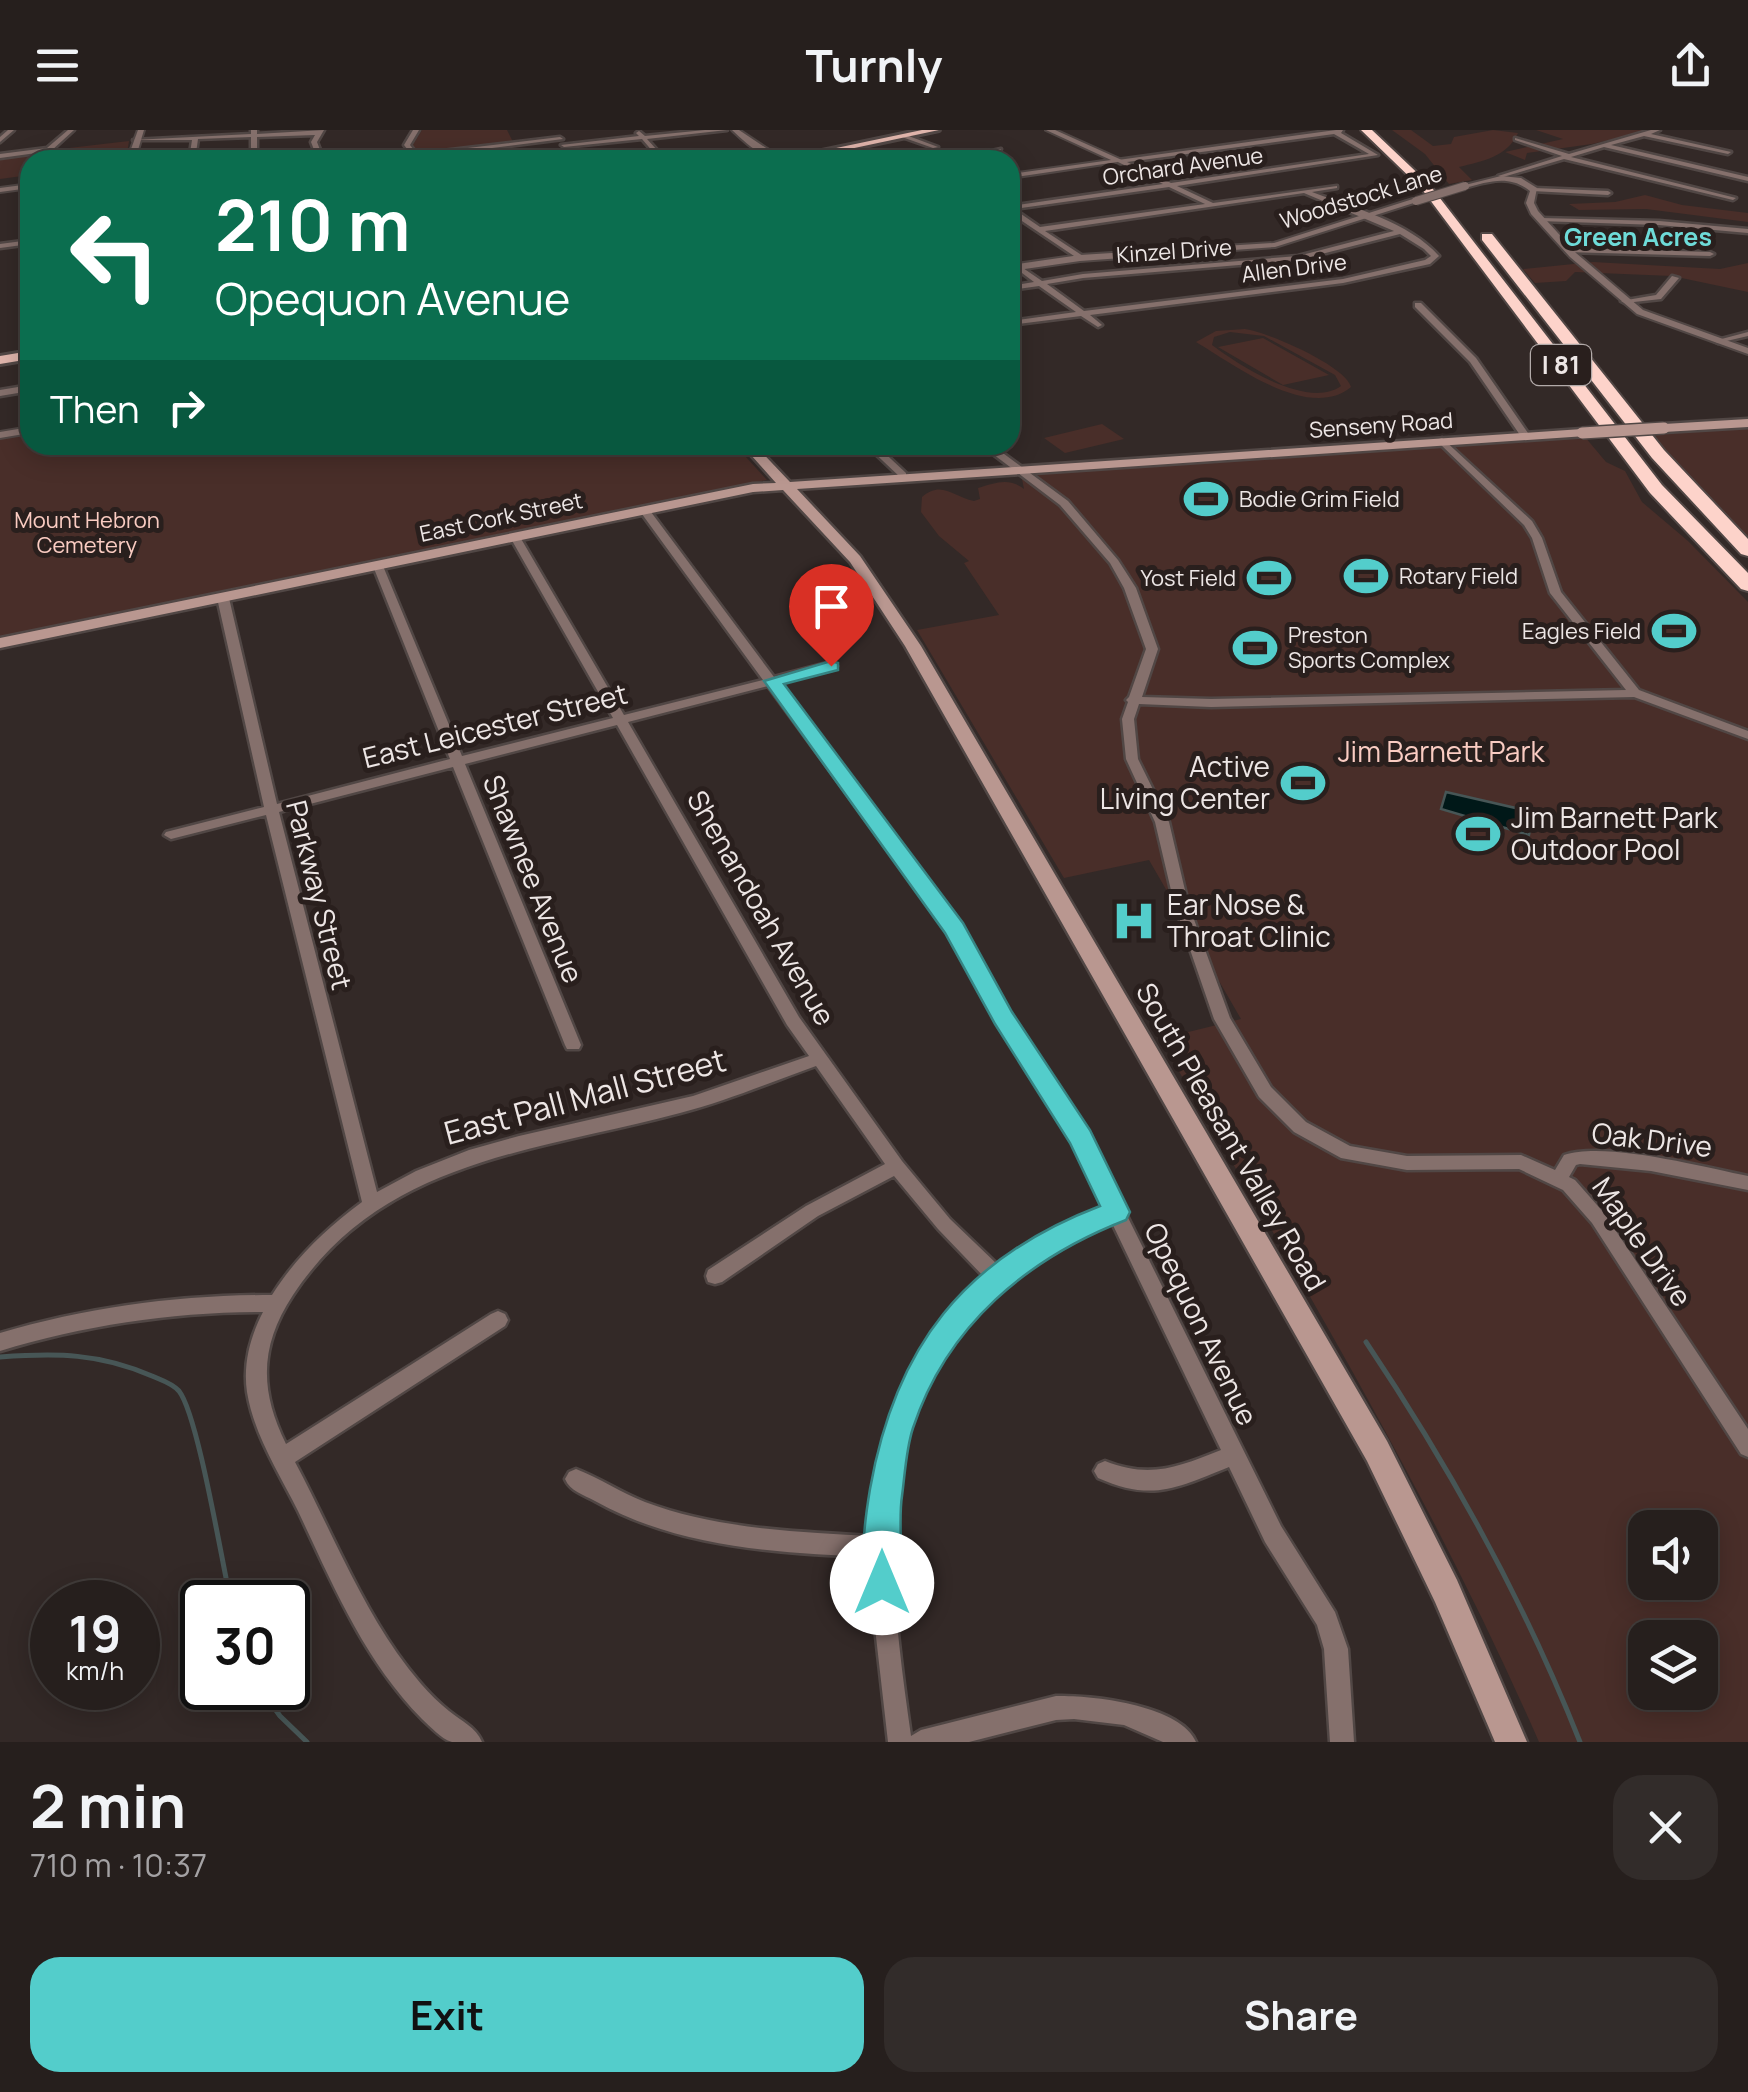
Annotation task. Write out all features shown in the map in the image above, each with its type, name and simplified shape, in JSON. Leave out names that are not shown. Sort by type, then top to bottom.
[{"type":"highway","name":"I 81","points":[[1366,130],[1425,186],[1656,489],[1748,585]]},
{"type":"highway","name":"I 81","points":[[1387,130],[1432,171],[1676,475],[1748,550]]},
{"type":"main road","points":[[843,150],[935,130]]},
{"type":"main road","name":"Senseny Road","points":[[1017,468],[1748,423]]},
{"type":"main road","name":"South Pleasant Valley Road","points":[[758,455],[855,558],[896,617],[1300,1315],[1413,1521],[1511,1742]]},
{"type":"main road","name":"East Cork Street","points":[[0,643],[787,484],[1017,468]]},
{"type":"street","points":[[0,140],[11,130]]},
{"type":"street","points":[[39,150],[52,148],[71,130]]},
{"type":"street","points":[[133,150],[141,130]]},
{"type":"street","points":[[554,130],[567,150]]},
{"type":"street","points":[[635,130],[655,150]]},
{"type":"street","points":[[490,150],[724,130]]},
{"type":"street","points":[[736,130],[760,150]]},
{"type":"street","points":[[1049,130],[1215,206]]},
{"type":"street","points":[[1265,130],[1280,139]]},
{"type":"street","name":"Woodstock Lane","points":[[1020,264],[1270,246],[1599,144],[1657,130]]},
{"type":"street","points":[[136,140],[320,131]]},
{"type":"street","points":[[1020,175],[1338,131]]},
{"type":"street","name":"Orchard Avenue","points":[[1020,208],[1374,155],[1366,146],[1338,131]]},
{"type":"street","points":[[1640,133],[1728,152]]},
{"type":"street","points":[[904,136],[936,147]]},
{"type":"street","points":[[193,150],[195,138]]},
{"type":"street","points":[[1517,139],[1564,156],[1736,198]]},
{"type":"street","points":[[1599,144],[1748,179]]},
{"type":"street","points":[[1501,176],[1528,184],[1534,190],[1608,193]]},
{"type":"street","points":[[1038,230],[1335,187]]},
{"type":"street","points":[[1534,190],[1530,204],[1541,220],[1569,250],[1644,315],[1748,351]]},
{"type":"street","name":"Allen Drive","points":[[1020,321],[1343,281],[1434,258],[1431,249],[1367,216],[1306,192]]},
{"type":"street","points":[[1020,216],[1080,258]]},
{"type":"street","points":[[1541,220],[1659,223],[1748,231]]},
{"type":"street","name":"Kinzel Drive","points":[[1020,286],[1298,258],[1398,232]]},
{"type":"street","points":[[1569,250],[1710,254]]},
{"type":"street","points":[[1020,269],[1098,326]]},
{"type":"street","points":[[1626,301],[1658,298],[1676,278]]},
{"type":"street","points":[[1418,305],[1473,360],[1524,436]]},
{"type":"street","points":[[1718,341],[1748,334]]},
{"type":"street","points":[[1442,442],[1530,526],[1556,593],[1636,693]]},
{"type":"street","points":[[882,455],[903,475]]},
{"type":"street","name":"Maple Drive","points":[[999,455],[1064,502],[1126,579],[1152,648],[1132,700],[1127,730],[1132,759],[1162,822],[1192,938],[1232,1040],[1252,1075],[1279,1108],[1313,1136],[1365,1158],[1407,1164],[1521,1162],[1559,1178],[1600,1220],[1748,1448]]},
{"type":"street","name":"Opequon Avenue","points":[[644,510],[954,929],[996,1005],[1080,1138],[1273,1534],[1328,1620],[1336,1649],[1337,1736]]},
{"type":"street","name":"Shenandoah Avenue","points":[[515,536],[774,990],[818,1059],[896,1166],[944,1224],[998,1278]]},
{"type":"street","name":"Shawnee Avenue","points":[[378,566],[574,1045]]},
{"type":"street","name":"Parkway Street","points":[[224,598],[272,809],[372,1203]]},
{"type":"street","name":"East Leicester Street","points":[[171,836],[831,666]]},
{"type":"street","points":[[1132,700],[1197,703],[1636,693],[1748,735]]},
{"type":"street","name":"East Pall Mall Street","points":[[470,1742],[424,1706],[373,1641],[262,1412],[256,1376],[260,1342],[278,1302],[315,1253],[372,1203],[426,1172],[482,1150],[688,1104],[818,1059]]},
{"type":"street","name":"Oak Drive","points":[[1559,1178],[1570,1160],[1580,1157],[1651,1164],[1748,1184]]},
{"type":"street","points":[[714,1276],[812,1211],[896,1166]]},
{"type":"street","points":[[900,1742],[888,1655],[882,1548],[890,1458],[910,1395],[942,1336],[998,1278],[1054,1238],[1116,1212]]},
{"type":"street","points":[[0,1342],[35,1330],[163,1310],[278,1302]]},
{"type":"street","points":[[284,1458],[498,1320]]},
{"type":"street","points":[[1105,1471],[1122,1480],[1150,1485],[1234,1455]]},
{"type":"street","points":[[576,1480],[607,1499],[687,1528],[763,1539],[882,1548]]},
{"type":"street","points":[[921,1742],[1079,1706],[1133,1714],[1184,1742]]},
{"type":"green space","points":[[422,130],[507,130],[513,142],[449,150],[414,150],[412,146]]},
{"type":"green space","points":[[1392,130],[1411,130],[1433,146],[1451,144],[1454,137],[1493,130],[1518,133],[1501,153],[1459,167],[1472,180],[1449,184],[1425,154]]},
{"type":"green space","points":[[1536,130],[1653,130],[1527,153],[1525,160],[1505,152],[1563,139]]},
{"type":"green space","points":[[129,141],[128,150],[52,150]]},
{"type":"green space","points":[[20,154],[20,176],[0,179],[0,156]]},
{"type":"green space","points":[[1645,195],[1682,205],[1748,213],[1748,222],[1646,209],[1579,210],[1569,204],[1615,202]]},
{"type":"green space","points":[[1593,262],[1720,269],[1748,263],[1748,292],[1672,276],[1575,272],[1566,281],[1535,283],[1523,269]]},
{"type":"green space","points":[[1245,329],[1287,343],[1336,370],[1351,387],[1334,396],[1314,398],[1272,386],[1196,342],[1216,331]],"holes":[[[1230,332],[1264,336],[1335,375],[1341,386],[1327,392],[1293,389],[1256,374],[1212,345],[1214,337]]]},
{"type":"green space","points":[[1263,338],[1329,375],[1283,385],[1218,347]]},
{"type":"green space","points":[[1748,423],[1748,543],[1640,430]]},
{"type":"green space","points":[[1102,424],[1124,439],[1065,453],[1044,438]]},
{"type":"green space","name":"Mount Hebron Cemetery","points":[[20,434],[20,455],[744,455],[767,480],[0,639],[0,437]]},
{"type":"green space","name":"Jim Barnett Park","points":[[1585,437],[1606,462],[1625,471],[1642,502],[1688,541],[1748,602],[1748,1742],[1539,1742],[1408,1473],[1160,1039],[1241,1019],[1149,860],[1064,878],[917,630],[999,615],[964,563],[969,561],[939,536],[921,512],[922,497],[942,490],[974,501],[980,499],[978,488],[1007,482],[1024,489],[1022,479],[1031,471]]},
{"type":"water","points":[[1446,792],[1533,812],[1529,835],[1441,809]]},
{"type":"waterway","points":[[1366,1342],[1484,1536],[1535,1638],[1580,1742]]},
{"type":"waterway","points":[[0,1357],[59,1355],[96,1359],[133,1368],[179,1391],[194,1429],[226,1580]]},
{"type":"waterway","points":[[276,1710],[307,1742]]},
{"type":"place","name":"Bodie Grim Field","points":[[1206,499]]},
{"type":"place","name":"Rotary Field","points":[[1366,576]]},
{"type":"place","name":"Yost Field","points":[[1269,578]]},
{"type":"place","name":"Eagles Field","points":[[1674,631]]},
{"type":"place","name":"Preston Sports Complex","points":[[1255,648]]},
{"type":"place","name":"Active Living Center","points":[[1303,783]]},
{"type":"place","name":"Jim Barnett Park Outdoor Pool","points":[[1478,834]]},
{"type":"place","name":"Ear Nose & Throat Clinic","points":[[1134,921]]},
{"type":"district","name":"Green Acres","points":[[1638,237]]},
{"type":"route","points":[[831,666],[773,681],[954,929],[1003,1018],[1080,1138],[1116,1212],[1076,1227],[1033,1252],[972,1301],[942,1336],[910,1395],[896,1432],[884,1506],[882,1583]]}]
